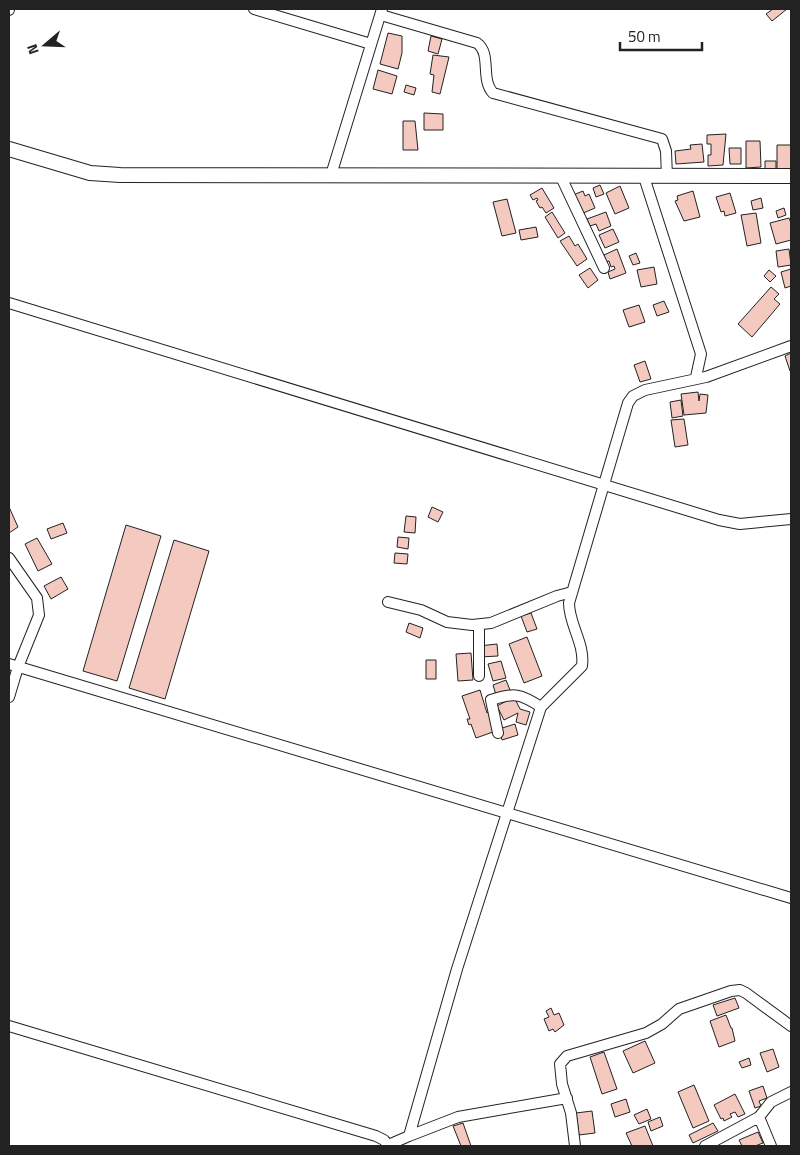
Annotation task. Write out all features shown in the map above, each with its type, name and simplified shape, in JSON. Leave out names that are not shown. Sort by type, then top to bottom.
[{"type":"street","points":[[254,9],[372,44]]},
{"type":"street","points":[[331,175],[382,12],[477,43],[484,50],[487,81],[493,93],[662,139],[666,151],[667,177]]},
{"type":"street","points":[[9,149],[90,174],[791,176]]},
{"type":"street","points":[[561,176],[604,268]]},
{"type":"street","points":[[644,177],[701,354],[696,377]]},
{"type":"street","points":[[9,303],[729,523],[750,524],[791,519]]},
{"type":"street","points":[[409,1136],[457,969],[541,707],[582,666],[580,645],[569,610],[572,592],[630,398],[645,390],[690,381],[696,377],[706,377],[791,346]]},
{"type":"street","points":[[9,558],[40,605],[39,614],[13,666],[9,697]]},
{"type":"street","points":[[388,602],[421,610],[447,622],[479,625],[499,620],[557,596],[572,592]]},
{"type":"street","points":[[479,625],[479,676]]},
{"type":"street","points":[[13,666],[791,898]]},
{"type":"street","points":[[498,733],[491,700],[520,695],[541,707]]},
{"type":"street","points":[[575,1146],[567,1098],[562,1084],[560,1064],[567,1056],[646,1033],[662,1024],[679,1009],[731,991],[740,990],[746,993],[791,1026]]},
{"type":"street","points":[[9,1026],[376,1136],[389,1145],[458,1117],[567,1098]]},
{"type":"street","points":[[705,1146],[758,1117],[771,1102],[791,1092]]},
{"type":"street","points":[[758,1117],[771,1146]]},
{"type":"building","points":[[773,9],[787,9],[772,21],[766,14]]},
{"type":"building","points":[[388,33],[402,36],[402,53],[398,69],[380,64]]},
{"type":"building","points":[[431,36],[442,39],[438,54],[428,51]]},
{"type":"building","points":[[433,55],[449,57],[440,94],[432,92],[434,75],[430,74]]},
{"type":"building","points":[[378,70],[397,76],[392,94],[373,89]]},
{"type":"building","points":[[406,85],[416,88],[414,95],[404,92]]},
{"type":"building","points":[[424,113],[443,114],[443,130],[424,130]]},
{"type":"building","points":[[403,121],[415,121],[418,150],[403,150]]},
{"type":"building","points":[[726,134],[723,165],[708,166],[711,144],[707,144],[707,135]]},
{"type":"building","points":[[746,141],[760,141],[761,167],[746,168]]},
{"type":"building","points":[[702,144],[704,162],[676,164],[675,151],[691,149],[690,145]]},
{"type":"building","points":[[777,145],[791,145],[791,173],[777,173]]},
{"type":"building","points":[[729,148],[741,148],[741,164],[730,164]]},
{"type":"building","points":[[765,161],[776,161],[776,171],[765,172]]},
{"type":"building","points":[[600,185],[604,194],[596,197],[593,188]]},
{"type":"building","points":[[620,186],[629,208],[615,214],[606,193]]},
{"type":"building","points":[[542,188],[554,208],[546,213],[542,207],[540,208],[536,201],[538,200],[537,198],[533,200],[530,195]]},
{"type":"building","points":[[583,191],[585,196],[589,194],[595,208],[581,214],[573,195]]},
{"type":"building","points":[[693,191],[700,217],[684,221],[675,201],[678,200],[677,196]]},
{"type":"building","points":[[730,193],[736,213],[725,216],[724,211],[721,212],[716,197]]},
{"type":"building","points":[[761,198],[763,208],[753,210],[751,201]]},
{"type":"building","points":[[507,199],[516,233],[502,236],[493,202]]},
{"type":"building","points":[[784,208],[786,215],[778,218],[776,211]]},
{"type":"building","points":[[552,212],[565,233],[558,238],[545,217]]},
{"type":"building","points":[[606,212],[611,226],[599,231],[596,224],[590,226],[587,219]]},
{"type":"building","points":[[756,213],[761,243],[747,246],[741,215]]},
{"type":"building","points":[[789,218],[791,223],[791,240],[776,244],[770,223]]},
{"type":"building","points":[[536,227],[538,237],[521,240],[519,230]]},
{"type":"building","points":[[613,229],[619,242],[605,248],[599,235]]},
{"type":"building","points":[[569,236],[575,246],[578,244],[587,259],[577,266],[560,241]]},
{"type":"building","points":[[617,249],[626,273],[610,279],[608,272],[615,269],[614,266],[611,267],[609,261],[606,262],[604,255]]},
{"type":"building","points":[[789,249],[791,265],[778,267],[776,251]]},
{"type":"building","points":[[636,253],[640,263],[633,265],[629,256]]},
{"type":"building","points":[[654,267],[657,284],[641,287],[637,270]]},
{"type":"building","points":[[590,268],[598,280],[588,288],[579,275]]},
{"type":"building","points":[[791,269],[791,286],[785,288],[781,272]]},
{"type":"building","points":[[769,270],[776,276],[770,282],[764,276]]},
{"type":"building","points":[[771,287],[779,294],[774,299],[780,304],[752,337],[738,324]]},
{"type":"building","points":[[664,301],[669,312],[657,316],[653,305]]},
{"type":"building","points":[[639,305],[645,322],[629,327],[623,310]]},
{"type":"building","points":[[791,353],[791,371],[790,371],[785,356]]},
{"type":"building","points":[[645,361],[651,379],[640,382],[634,365]]},
{"type":"building","points":[[698,392],[699,401],[700,394],[708,395],[706,413],[684,415],[681,394]]},
{"type":"building","points":[[681,400],[683,416],[672,418],[670,402]]},
{"type":"building","points":[[684,419],[688,445],[675,447],[671,420]]},
{"type":"building","points":[[9,507],[18,527],[9,533]]},
{"type":"building","points":[[432,507],[443,512],[438,522],[428,517]]},
{"type":"building","points":[[406,516],[416,517],[415,533],[404,532]]},
{"type":"building","points":[[63,523],[67,533],[51,539],[47,529]]},
{"type":"building","points":[[126,525],[161,536],[117,681],[83,671]]},
{"type":"building","points":[[398,537],[409,538],[408,549],[397,547]]},
{"type":"building","points":[[37,538],[52,564],[38,571],[25,544]]},
{"type":"building","points":[[174,540],[209,551],[165,699],[129,688]]},
{"type":"building","points":[[395,553],[408,554],[407,564],[394,563]]},
{"type":"building","points":[[61,577],[68,589],[51,599],[44,586]]},
{"type":"building","points":[[531,613],[537,629],[527,632],[521,616]]},
{"type":"building","points":[[409,623],[423,628],[420,638],[406,632]]},
{"type":"building","points":[[527,637],[542,676],[524,683],[509,644]]},
{"type":"building","points":[[497,644],[498,656],[480,657],[479,646]]},
{"type":"building","points":[[471,653],[473,680],[458,681],[456,654]]},
{"type":"building","points":[[426,660],[436,660],[436,679],[426,679]]},
{"type":"building","points":[[501,661],[506,678],[493,681],[488,664]]},
{"type":"building","points":[[506,680],[510,690],[496,695],[493,685]]},
{"type":"building","points":[[480,690],[487,713],[489,712],[493,732],[476,738],[467,719],[470,719],[462,696]]},
{"type":"building","points":[[514,697],[520,709],[530,712],[526,725],[516,722],[518,713],[504,720],[497,706]]},
{"type":"building","points":[[515,724],[518,735],[502,740],[499,729]]},
{"type":"building","points":[[735,998],[739,1008],[717,1016],[713,1005]]},
{"type":"building","points":[[551,1008],[554,1015],[559,1013],[564,1025],[555,1032],[553,1029],[549,1031],[544,1019],[549,1017],[546,1011]]},
{"type":"building","points":[[726,1015],[735,1041],[719,1047],[710,1021]]},
{"type":"building","points":[[645,1041],[655,1063],[633,1073],[623,1051]]},
{"type":"building","points":[[773,1049],[779,1067],[767,1072],[760,1053]]},
{"type":"building","points":[[604,1052],[617,1089],[602,1094],[590,1057]]},
{"type":"building","points":[[749,1058],[751,1065],[742,1068],[739,1062]]},
{"type":"building","points":[[694,1085],[709,1121],[693,1128],[678,1092]]},
{"type":"building","points":[[763,1086],[767,1098],[759,1101],[761,1106],[755,1108],[749,1091]]},
{"type":"building","points":[[735,1094],[745,1114],[738,1117],[735,1112],[730,1114],[732,1117],[724,1121],[714,1105]]},
{"type":"building","points":[[626,1099],[630,1112],[615,1117],[611,1104]]},
{"type":"building","points":[[647,1109],[651,1119],[639,1124],[634,1115]]},
{"type":"building","points":[[592,1111],[595,1133],[579,1135],[576,1113]]},
{"type":"building","points":[[660,1117],[663,1126],[651,1131],[648,1122]]},
{"type":"building","points":[[463,1123],[471,1146],[461,1146],[453,1126]]},
{"type":"building","points":[[713,1123],[718,1131],[693,1143],[689,1135]]},
{"type":"building","points":[[645,1126],[653,1146],[632,1146],[626,1133]]},
{"type":"building","points":[[758,1132],[763,1143],[755,1146],[742,1146],[739,1140]]}]
